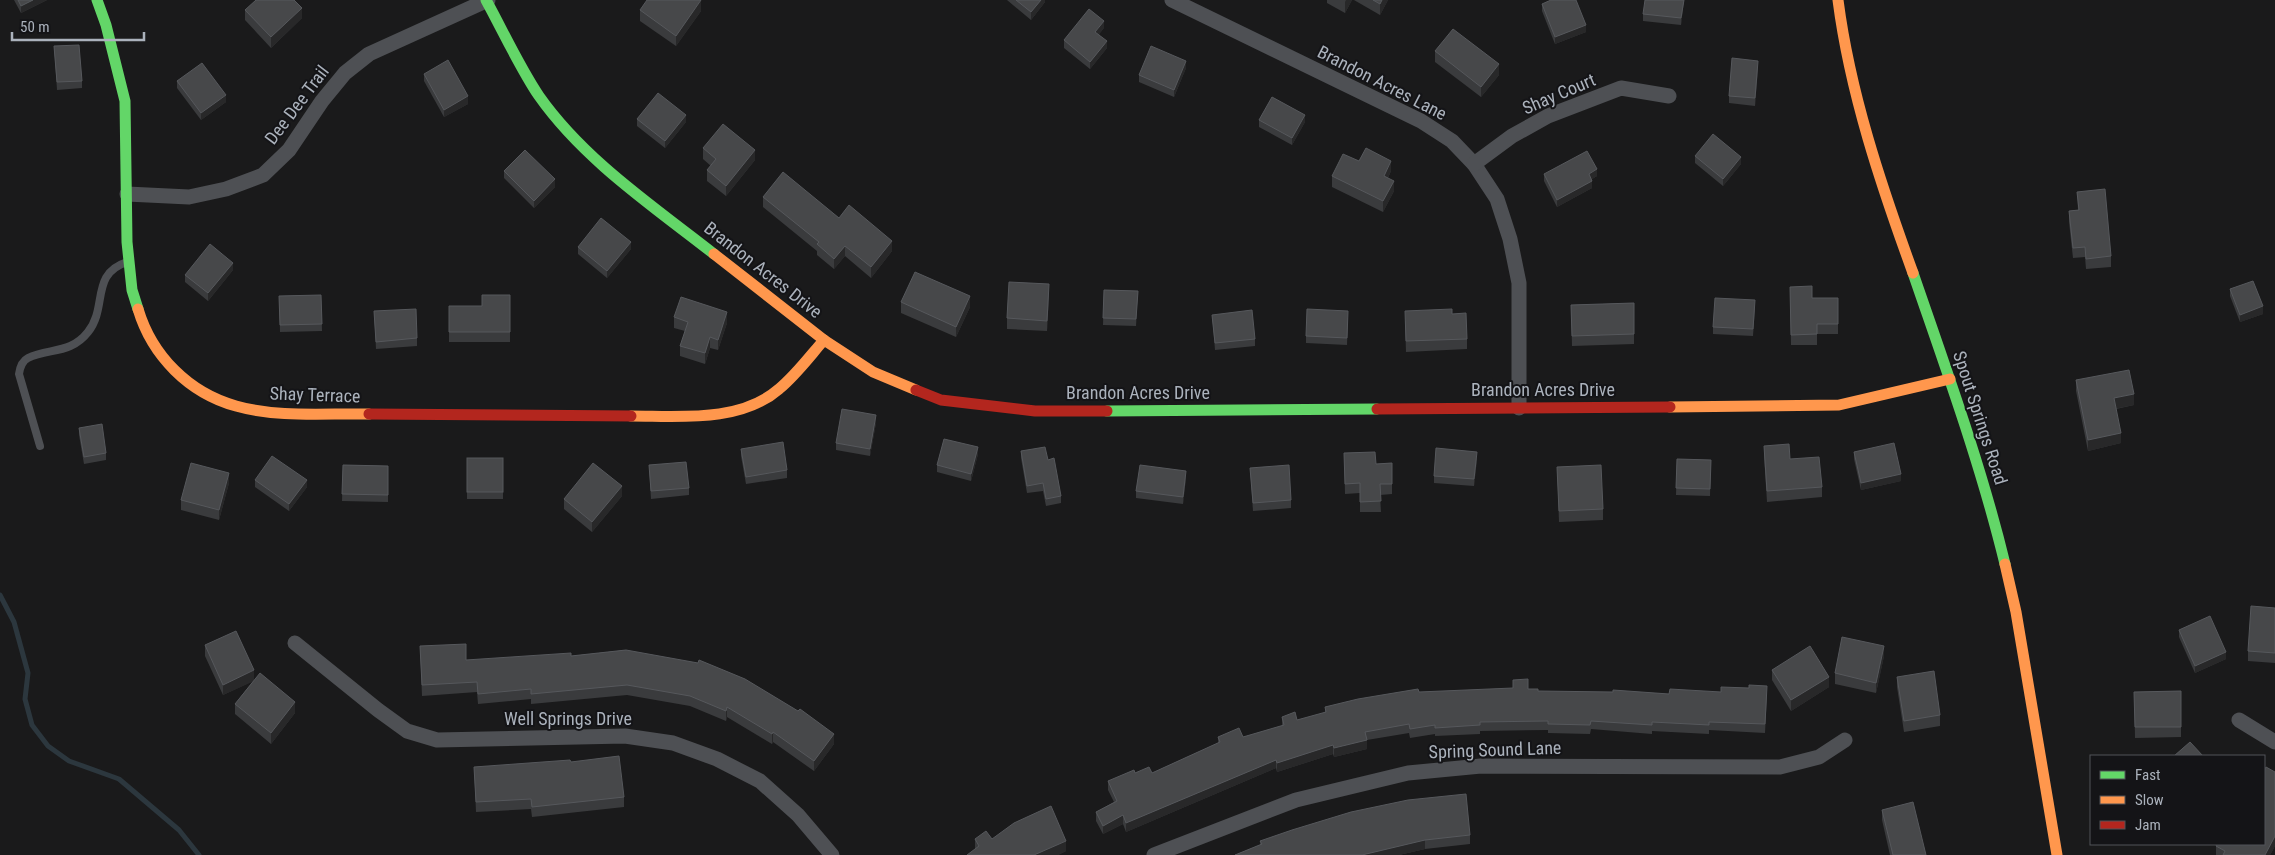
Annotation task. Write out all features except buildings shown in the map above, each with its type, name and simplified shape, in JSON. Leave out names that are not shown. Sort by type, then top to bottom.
[{"type":"street","name":"Shay Terrace","points":[[97,0],[106,24],[126,101],[129,262],[132,290],[144,328],[167,364],[196,388],[236,406],[279,413],[700,416],[750,407],[780,389],[824,340]]},
{"type":"street","name":"Dee Dee Trail","points":[[127,194],[189,197],[226,189],[263,175],[289,150],[322,101],[345,72],[369,54],[487,0]]},
{"type":"street","name":"Brandon Acres Drive","points":[[487,0],[539,96],[578,143],[642,198],[824,340],[874,372],[941,400],[1035,411],[1840,405],[1950,379]]},
{"type":"street","name":"Brandon Acres Lane","points":[[1172,0],[1421,121],[1452,141],[1474,164],[1497,199],[1510,239],[1519,283],[1519,408]]},
{"type":"street","name":"Spout Springs Road","points":[[1838,0],[1842,31],[1859,103],[1895,223],[1950,379],[1996,527],[2016,612],[2056,855]]},
{"type":"street","name":"Shay Court","points":[[1474,164],[1512,136],[1548,116],[1621,88],[1669,96]]},
{"type":"street","name":"Well Springs Drive","points":[[295,643],[378,710],[407,730],[437,740],[625,736],[673,743],[718,760],[760,782],[798,815],[832,855]]},
{"type":"street","points":[[2239,720],[2275,742]]},
{"type":"street","name":"Spring Sound Lane","points":[[1154,855],[1296,800],[1408,772],[1481,766],[1780,767],[1819,757],[1845,740]]},
{"type":"lane","points":[[40,446],[19,374],[21,364],[28,358],[63,350],[88,333],[97,317],[105,276],[112,269],[129,262]]},
{"type":"waterway","points":[[0,595],[14,622],[28,673],[25,699],[32,725],[48,746],[69,761],[119,779],[179,830],[199,855]]},
{"type":"traffic: fast","points":[[97,0],[106,25],[125,101],[127,242],[132,290],[138,309]]},
{"type":"traffic: fast","points":[[486,0],[532,85],[557,119],[577,141],[620,181],[714,254]]},
{"type":"traffic: fast","points":[[1913,273],[1974,454],[2005,564]]},
{"type":"traffic: fast","points":[[1107,411],[1377,409]]},
{"type":"traffic: slow","points":[[1838,0],[1850,70],[1868,138],[1889,206],[1913,273]]},
{"type":"traffic: slow","points":[[714,254],[824,340],[873,372],[916,390]]},
{"type":"traffic: slow","points":[[138,309],[144,326],[163,357],[188,382],[219,400],[252,410],[285,414],[369,414]]},
{"type":"traffic: slow","points":[[631,416],[708,415],[746,408],[763,400],[785,384],[824,340]]},
{"type":"traffic: slow","points":[[1670,407],[1839,405],[1950,379]]},
{"type":"traffic: slow","points":[[2005,564],[2016,612],[2057,855]]},
{"type":"traffic: jam","points":[[916,390],[941,400],[1035,411],[1107,411]]},
{"type":"traffic: jam","points":[[1377,409],[1670,407]]},
{"type":"traffic: jam","points":[[369,414],[631,416]]}]
